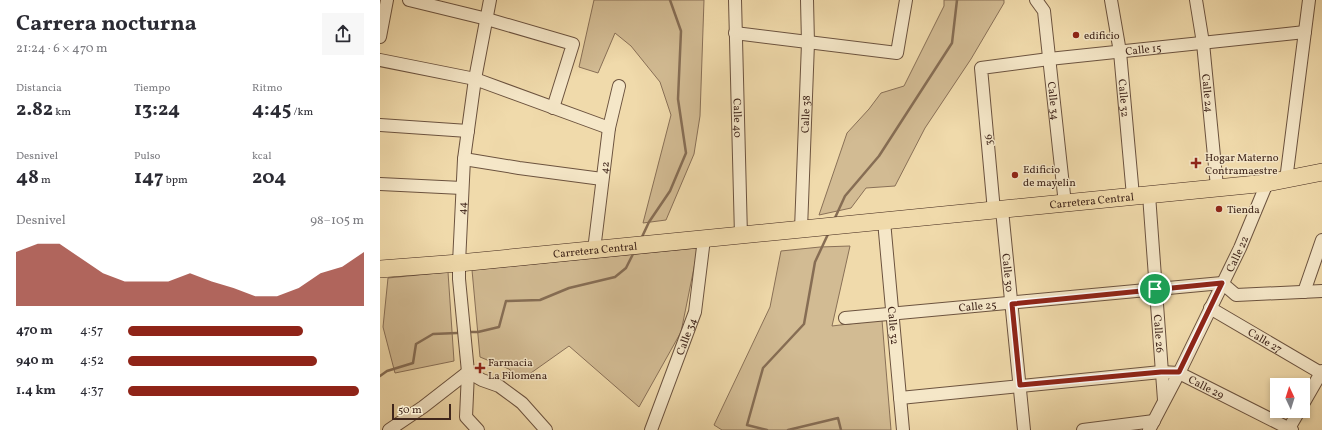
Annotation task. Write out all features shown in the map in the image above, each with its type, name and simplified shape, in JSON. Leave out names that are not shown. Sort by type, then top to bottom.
[{"type":"highway","name":"Carretera Central","points":[[380,269],[459,263],[741,236],[806,228],[998,211],[1267,183],[1322,172]]},
{"type":"street","points":[[380,37],[387,0]]},
{"type":"street","points":[[408,0],[487,19],[573,44],[553,108]]},
{"type":"street","name":"44","points":[[478,430],[466,417],[468,372],[459,279],[459,263],[464,159],[475,79],[490,0]]},
{"type":"street","name":"Calle 40","points":[[735,0],[741,236]]},
{"type":"street","name":"Calle 38","points":[[806,228],[805,152],[808,42],[807,0]]},
{"type":"street","points":[[735,33],[897,53],[906,0]]},
{"type":"street","name":"Calle 34","points":[[1036,0],[1044,11],[1065,204]]},
{"type":"street","name":"Calle 32","points":[[1112,0],[1141,196]]},
{"type":"street","name":"Calle 24","points":[[1196,0],[1203,43],[1217,187]]},
{"type":"street","points":[[1286,180],[1309,0]]},
{"type":"street","name":"Calle 15","points":[[982,68],[1049,59],[1305,32]]},
{"type":"street","points":[[380,60],[475,79],[609,128]]},
{"type":"street","name":"36","points":[[982,68],[998,211]]},
{"type":"street","name":"42","points":[[594,250],[609,128],[619,86]]},
{"type":"street","points":[[380,126],[468,131]]},
{"type":"street","points":[[464,159],[602,179]]},
{"type":"street","name":"Calle 22","points":[[1151,426],[1240,248],[1267,183]]},
{"type":"street","points":[[380,184],[462,188]]},
{"type":"street","name":"Calle 26","points":[[1141,196],[1155,289],[1164,400]]},
{"type":"street","name":"Calle 30","points":[[998,211],[1012,304],[1024,430]]},
{"type":"street","name":"Calle 32","points":[[884,221],[903,430]]},
{"type":"street","name":"Calle 34","points":[[651,430],[695,312],[704,239]]},
{"type":"street","points":[[1304,292],[1322,240]]},
{"type":"street","points":[[1222,283],[1236,294],[1322,291]]},
{"type":"street","name":"Calle 25","points":[[845,318],[1012,304],[1222,283]]},
{"type":"street","name":"Calle 27","points":[[1210,308],[1322,372]]},
{"type":"street","points":[[389,430],[423,407],[468,372],[482,380],[499,386],[522,403],[546,430]]},
{"type":"street","name":"Calle 29","points":[[900,398],[1020,385],[1161,372],[1179,372],[1289,429]]},
{"type":"street","points":[[1310,392],[1322,372]]},
{"type":"street","points":[[1289,429],[1295,418]]},
{"type":"street","points":[[1083,430],[1151,426]]},
{"type":"shaded area","points":[[594,0],[704,0],[700,116],[694,154],[666,220],[643,223],[671,115],[660,82],[631,46],[615,33],[598,73],[579,67]]},
{"type":"shaded area","points":[[944,0],[1004,0],[1004,3],[971,59],[925,128],[895,186],[866,188],[851,208],[819,215],[847,133],[869,109],[881,93],[904,86],[944,6]]},
{"type":"shaded area","points":[[850,246],[832,326],[882,320],[891,430],[722,430],[714,425],[770,307],[781,251]]},
{"type":"shaded area","points":[[698,248],[681,332],[639,407],[569,346],[521,380],[509,369],[480,357],[472,270]]},
{"type":"shaded area","points":[[448,272],[454,361],[395,373],[383,327],[388,278]]},
{"type":"waterway","points":[[641,239],[649,222],[670,191],[686,153],[678,99],[681,31],[670,0]]},
{"type":"waterway","points":[[834,220],[845,196],[879,156],[952,43],[957,0]]},
{"type":"waterway","points":[[767,430],[747,425],[763,368],[804,324],[815,262],[829,232]]},
{"type":"waterway","points":[[471,332],[478,332],[499,327],[506,301],[540,300],[569,288],[615,277],[626,268],[634,252]]},
{"type":"waterway","points":[[380,376],[387,371],[413,363],[416,344],[433,334],[457,333]]},
{"type":"waterway","points":[[788,430],[838,418],[841,430]]},
{"type":"place","name":"edificio","points":[[1076,35]]},
{"type":"place","name":"Hogar Materno Contramaestre","points":[[1196,163]]},
{"type":"place","name":"Edificio de mayelin","points":[[1015,175]]},
{"type":"place","name":"Tienda","points":[[1219,209]]},
{"type":"place","name":"Farmacia La Filomena","points":[[480,368]]},
{"type":"route","points":[[1222,283],[1179,372],[1161,372],[1020,385],[1012,304],[1155,289],[1222,283]]}]
